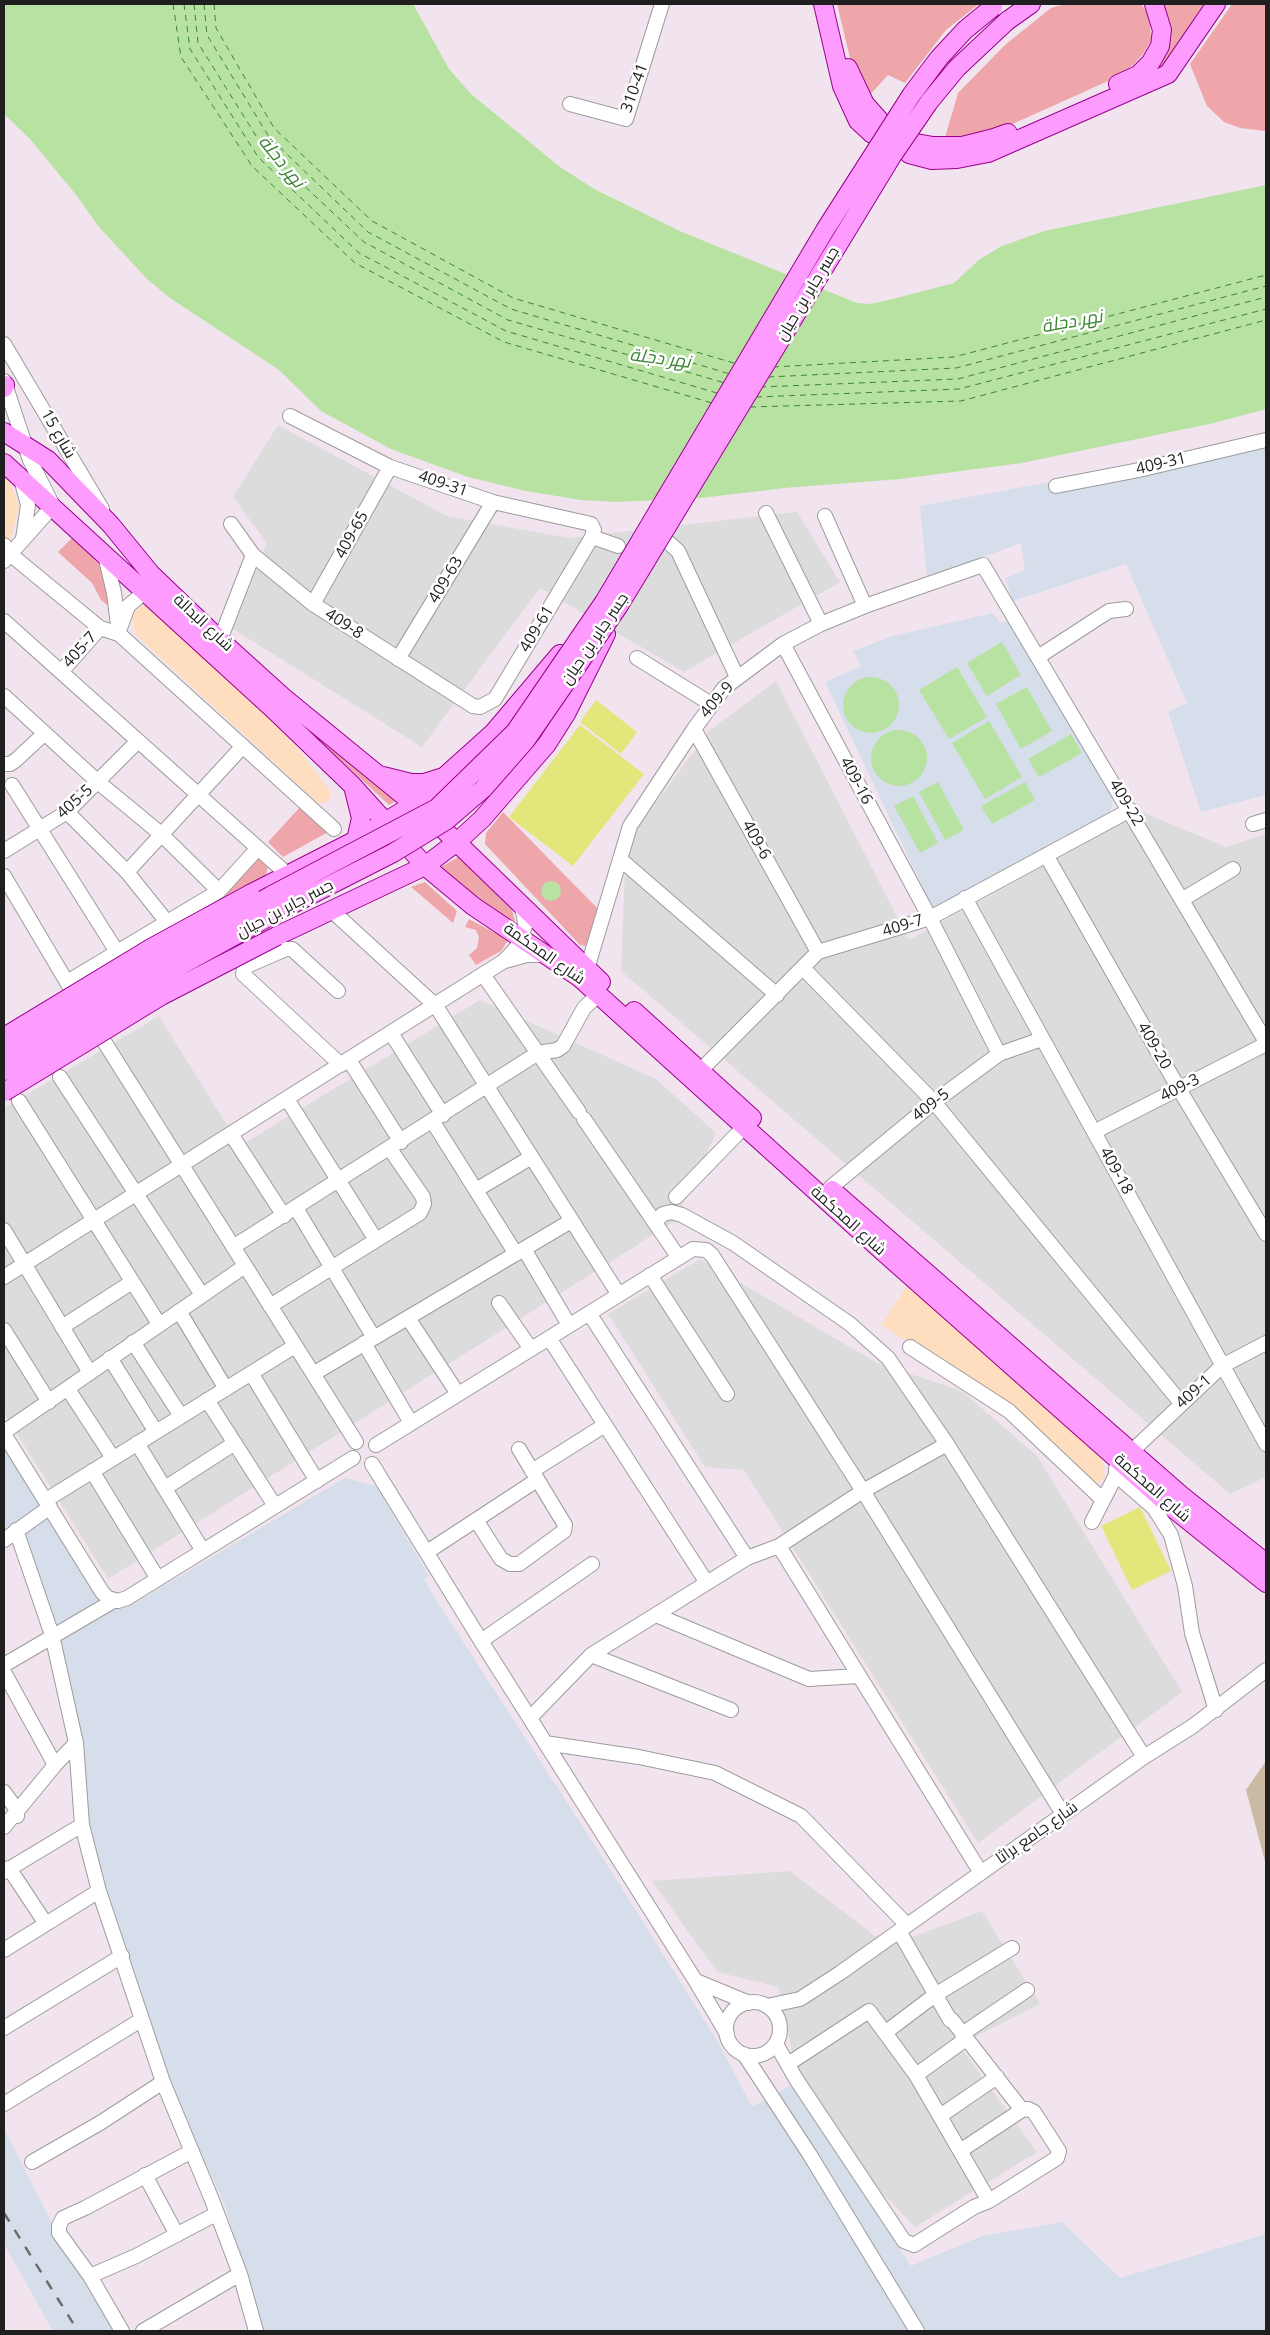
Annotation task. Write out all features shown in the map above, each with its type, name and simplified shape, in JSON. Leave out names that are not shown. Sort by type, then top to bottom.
[{"type":"main road","points":[[823,4],[842,86],[858,121],[877,128],[852,78],[830,4]]},
{"type":"main road","name":"جسر جابر بن حيان","points":[[4,1071],[174,969],[283,909],[393,853],[447,820],[483,789],[526,740],[892,156],[929,102],[957,68],[1007,22],[1030,4]]},
{"type":"main road","points":[[1154,4],[1162,30],[1160,46],[1151,62],[1138,75],[994,138],[962,146],[912,148],[932,160],[957,159],[988,153],[1168,74],[1216,4]]},
{"type":"main road","name":"جسر جابر بن حيان","points":[[4,1056],[176,950],[270,896],[437,808],[473,776],[524,721],[611,605],[825,230],[912,94],[939,58],[966,30],[995,5]]},
{"type":"main road","name":"شارع البدالة","points":[[4,432],[48,460],[111,525],[151,574],[220,640],[283,697],[374,773],[417,806]]},
{"type":"main road","name":"شارع البدالة","points":[[4,463],[272,708],[352,785],[388,825]]},
{"type":"main road","points":[[4,1037],[143,953],[287,874],[388,825],[417,806],[493,733],[611,605]]},
{"type":"main road","points":[[4,1092],[162,996],[330,909],[425,866],[458,842],[482,819],[534,760],[566,714],[611,605]]},
{"type":"main road","points":[[374,773],[411,783],[436,780],[448,775]]},
{"type":"main road","points":[[352,785],[360,807],[361,818],[356,840]]},
{"type":"main road","name":"شارع المحكمة","points":[[444,830],[587,969],[830,1188],[1170,1506],[1266,1583]]},
{"type":"main road","name":"شارع المحكمة","points":[[411,850],[425,866],[473,906],[522,937],[580,978],[744,1127],[1123,1462],[1181,1496],[1266,1563]]},
{"type":"street","name":"310-41","points":[[570,104],[626,119],[662,4]]},
{"type":"street","name":"شارع 15","points":[[4,344],[111,525]]},
{"type":"street","name":"شارع 15","points":[[4,384],[37,476],[53,506]]},
{"type":"street","name":"409-31","points":[[290,416],[390,466],[494,502],[591,524],[594,530],[592,537]]},
{"type":"street","name":"409-31","points":[[1056,486],[1139,470],[1266,440]]},
{"type":"street","name":"409-65","points":[[313,604],[390,466]]},
{"type":"street","points":[[21,478],[28,505],[23,540]]},
{"type":"street","name":"409-63","points":[[398,658],[494,502]]},
{"type":"street","points":[[53,506],[23,540],[6,554],[100,628],[119,634],[334,829]]},
{"type":"street","points":[[766,513],[822,624]]},
{"type":"street","points":[[825,516],[866,606]]},
{"type":"street","name":"409-8","points":[[231,524],[253,555],[313,604],[473,706]]},
{"type":"street","points":[[592,537],[618,546]]},
{"type":"street","name":"409-61","points":[[473,706],[487,705],[494,699],[592,537]]},
{"type":"street","points":[[669,544],[678,552],[737,677]]},
{"type":"street","points":[[105,555],[114,593],[119,634]]},
{"type":"street","points":[[220,640],[253,555]]},
{"type":"street","name":"409-9","points":[[587,969],[630,826],[711,704],[737,677],[783,644],[822,624],[866,606],[983,565]]},
{"type":"street","name":"409-22","points":[[983,565],[1183,899],[1266,1043]]},
{"type":"street","points":[[119,634],[122,619],[128,606],[141,595],[149,594]]},
{"type":"street","points":[[1038,657],[1109,611],[1126,609]]},
{"type":"street","points":[[4,621],[137,742],[287,874]]},
{"type":"street","name":"405-7","points":[[61,672],[100,628]]},
{"type":"street","name":"409-16","points":[[783,644],[930,918],[999,1054]]},
{"type":"street","points":[[637,658],[711,704]]},
{"type":"street","points":[[4,696],[98,782],[161,834],[219,890]]},
{"type":"street","name":"409-6","points":[[694,729],[818,952]]},
{"type":"street","points":[[4,764],[10,764],[16,760],[45,733]]},
{"type":"street","name":"405-5","points":[[4,851],[67,812],[137,742]]},
{"type":"street","points":[[127,872],[242,746]]},
{"type":"street","points":[[12,785],[117,952]]},
{"type":"street","name":"409-7","points":[[700,1071],[818,952],[930,918],[1130,810]]},
{"type":"street","points":[[67,812],[127,872],[167,922]]},
{"type":"street","points":[[67,982],[219,890],[258,848]]},
{"type":"street","name":"409-20","points":[[1046,855],[1179,1089],[1266,1234]]},
{"type":"street","points":[[620,859],[777,995]]},
{"type":"street","points":[[1183,899],[1233,869]]},
{"type":"street","points":[[4,876],[78,1000]]},
{"type":"street","name":"409-18","points":[[966,898],[1042,1040],[1266,1444]]},
{"type":"street","points":[[4,1277],[484,976],[512,954],[522,937],[525,920],[520,904]]},
{"type":"street","points":[[330,909],[436,1006],[488,1086],[530,1158],[619,1295]]},
{"type":"street","points":[[270,1306],[420,1213],[424,1204],[395,1146],[345,1063],[243,974],[244,969],[286,949],[292,949],[338,991]]},
{"type":"street","points":[[504,961],[527,955],[546,954]]},
{"type":"street","points":[[803,968],[934,1102],[1181,1403]]},
{"type":"street","points":[[484,976],[582,1115],[679,1258]]},
{"type":"street","points":[[234,1247],[438,1119],[538,1053],[557,1050],[563,1046],[584,1008],[598,995]]},
{"type":"street","points":[[95,1027],[356,1442]]},
{"type":"street","points":[[392,1033],[476,1190],[520,1251],[569,1325]]},
{"type":"street","name":"409-5","points":[[830,1188],[934,1102],[999,1054],[1042,1040]]},
{"type":"street","name":"409-3","points":[[1094,1132],[1266,1043]]},
{"type":"street","points":[[60,1077],[202,1295]]},
{"type":"street","points":[[287,1099],[376,1240]]},
{"type":"street","points":[[19,1101],[159,1324]]},
{"type":"street","points":[[676,1197],[744,1127]]},
{"type":"street","points":[[231,1134],[284,1216]]},
{"type":"street","points":[[476,1190],[530,1158]]},
{"type":"street","points":[[296,1208],[331,1268],[411,1423]]},
{"type":"street","points":[[655,1222],[663,1214],[671,1212],[682,1215],[717,1234],[850,1324],[888,1358],[947,1444],[1144,1757]]},
{"type":"street","points":[[313,1374],[571,1221]]},
{"type":"street","points":[[4,1230],[90,1373]]},
{"type":"street","points":[[706,1250],[717,1234]]},
{"type":"street","points":[[376,1445],[693,1249],[706,1250],[712,1255],[863,1491],[1063,1814]]},
{"type":"street","points":[[115,1600],[108,1598],[102,1592],[4,1433],[245,1266]]},
{"type":"street","points":[[650,1275],[727,1394]]},
{"type":"street","points":[[62,1327],[132,1282]]},
{"type":"street","points":[[499,1303],[531,1349]]},
{"type":"street","points":[[179,1311],[226,1389]]},
{"type":"street","points":[[589,1313],[747,1558]]},
{"type":"street","points":[[408,1318],[458,1394]]},
{"type":"street","points":[[4,1330],[49,1402]]},
{"type":"street","points":[[549,1338],[707,1583]]},
{"type":"street","points":[[134,1342],[181,1416]]},
{"type":"street","name":"409-1","points":[[1092,1522],[1123,1462],[1181,1403],[1222,1366],[1266,1343]]},
{"type":"street","points":[[4,1540],[48,1504],[113,1458],[295,1346]]},
{"type":"street","points":[[910,1346],[1009,1410],[1103,1500]]},
{"type":"street","points":[[110,1358],[156,1432]]},
{"type":"street","points":[[251,1373],[317,1481]]},
{"type":"street","points":[[68,1389],[113,1458]]},
{"type":"street","points":[[208,1400],[275,1506]]},
{"type":"street","points":[[427,1552],[476,1520],[605,1425]]},
{"type":"street","points":[[356,1442],[367,1439],[376,1445],[378,1455],[372,1464]]},
{"type":"street","points":[[356,1442],[352,1451],[353,1458],[360,1465],[372,1464]]},
{"type":"street","points":[[165,1488],[235,1443]]},
{"type":"street","points":[[137,1444],[203,1551]]},
{"type":"street","points":[[530,1718],[591,1655],[747,1558],[779,1546],[863,1491],[947,1444]]},
{"type":"street","points":[[476,1520],[501,1559],[510,1564],[518,1564],[564,1531],[565,1525],[518,1449]]},
{"type":"street","points":[[4,1665],[115,1600],[127,1598],[353,1458]]},
{"type":"street","points":[[1123,1462],[1172,1535],[1186,1586],[1192,1633],[1216,1710]]},
{"type":"street","points":[[372,1464],[480,1641],[696,1980],[733,2046],[744,2054],[810,2155],[917,2331]]},
{"type":"street","points":[[92,1472],[158,1579]]},
{"type":"street","points":[[16,1530],[52,1636],[76,1743],[82,1825],[99,1891],[163,2082],[192,2150],[240,2274],[256,2331]]},
{"type":"street","points":[[779,1546],[981,1873]]},
{"type":"street","points":[[480,1641],[592,1564]]},
{"type":"street","points":[[656,1615],[809,1679],[859,1676]]},
{"type":"street","points":[[591,1655],[731,1710]]},
{"type":"street","name":"شارع جامع براثا","points":[[767,2006],[792,2002],[807,1995],[1144,1757],[1216,1710],[1266,1670]]},
{"type":"street","points":[[4,1672],[55,1765]]},
{"type":"street","points":[[4,1827],[55,1765],[76,1743]]},
{"type":"street","points":[[545,1743],[639,1757],[714,1773],[801,1816],[903,1928],[935,1995],[951,2020],[1022,2110]]},
{"type":"street","points":[[4,1792],[17,1813]]},
{"type":"street","points":[[46,1924],[6,1870],[82,1825]]},
{"type":"street","points":[[4,1950],[99,1891]]},
{"type":"street","points":[[886,2032],[935,1995],[1012,1948]]},
{"type":"street","points":[[4,2028],[122,1956]]},
{"type":"street","points":[[696,1980],[749,2003],[767,2006],[777,2017],[778,2037],[788,2064],[904,2241],[914,2244],[974,2207],[989,2201],[1059,2154],[1034,2112],[1022,2110],[960,2151]]},
{"type":"street","points":[[916,2075],[964,2036],[1027,1990]]},
{"type":"street","name":"شارع جامع براثا","points":[[778,2037],[789,2015],[807,1995]]},
{"type":"street","points":[[727,2034],[728,2022],[733,2011],[749,2003]]},
{"type":"street","points":[[788,2064],[869,2011],[916,2075],[989,2201]]},
{"type":"street","points":[[4,2104],[141,2020]]},
{"type":"street","points":[[744,2054],[762,2054],[778,2037]]},
{"type":"street","points":[[940,2116],[997,2077]]},
{"type":"street","points":[[32,2162],[100,2123],[163,2082]]},
{"type":"street","points":[[122,2331],[90,2276],[60,2233],[60,2222],[63,2218],[192,2150]]},
{"type":"street","points":[[145,2175],[177,2235]]},
{"type":"street","points":[[90,2276],[177,2235],[216,2214]]},
{"type":"street","points":[[143,2331],[240,2274]]},
{"type":"shaded area","points":[[837,4],[979,4],[946,30],[905,83],[888,75],[868,97],[850,58]]},
{"type":"shaded area","points":[[1065,4],[1141,4],[1147,12],[1151,40],[1144,53],[1131,67],[1117,77],[997,131],[944,141],[958,93],[1006,44],[1051,8]]},
{"type":"shaded area","points":[[1161,4],[1208,4],[1164,68],[1149,75]]},
{"type":"shaded area","points":[[1232,4],[1266,4],[1266,131],[1240,128],[1224,122],[1207,106],[1190,64]]},
{"type":"shaded area","points":[[278,425],[447,516],[569,538],[797,512],[840,582],[684,672],[540,588],[422,747],[233,629],[267,543],[233,497]]},
{"type":"shaded area","points":[[1266,442],[1266,795],[1201,812],[1168,712],[1187,703],[1126,564],[1013,601],[1005,578],[1025,570],[1021,543],[927,578],[920,506]]},
{"type":"shaded area","points":[[4,474],[9,479],[19,506],[11,539],[4,537]]},
{"type":"shaded area","points":[[74,536],[104,570],[110,607],[101,600],[92,583],[58,552]]},
{"type":"shaded area","points":[[148,602],[246,692],[298,749],[332,793],[329,800],[324,803],[318,803],[136,635],[132,618],[133,611]]},
{"type":"shaded area","points":[[993,613],[1000,623],[1008,621],[1104,776],[1113,800],[1109,815],[934,911],[825,682],[861,666],[853,651],[893,636]]},
{"type":"shaded area","points":[[776,681],[909,940],[1142,812],[1226,847],[1266,834],[1266,1477],[1230,1494],[621,971],[626,843],[710,730]]},
{"type":"shaded area","points":[[596,700],[637,732],[621,754],[580,722]]},
{"type":"shaded area","points":[[580,725],[644,774],[573,866],[509,817]]},
{"type":"shaded area","points":[[318,736],[398,800],[389,805],[319,740]]},
{"type":"shaded area","points":[[302,805],[330,831],[283,857],[268,842]]},
{"type":"shaded area","points":[[503,812],[599,910],[586,946],[580,945],[485,844],[486,833]]},
{"type":"shaded area","points":[[257,854],[268,866],[266,875],[183,921]]},
{"type":"shaded area","points":[[460,856],[512,910],[516,925],[477,898],[441,867]]},
{"type":"shaded area","points":[[425,882],[457,911],[453,923],[411,887]]},
{"type":"shaded area","points":[[469,919],[508,940],[501,951],[476,965],[469,955],[477,948],[479,937],[476,930],[465,927]]},
{"type":"shaded area","points":[[480,1000],[656,1079],[716,1133],[675,1221],[108,1579],[4,1413],[4,1108],[159,1016],[240,1146]]},
{"type":"shaded area","points":[[700,1259],[877,1363],[962,1391],[1037,1456],[1182,1692],[978,1843],[744,1470],[705,1467],[608,1314]]},
{"type":"shaded area","points":[[910,1281],[1101,1454],[1105,1476],[1100,1483],[1094,1482],[999,1398],[881,1325]]},
{"type":"shaded area","points":[[4,1441],[104,1600],[121,1606],[133,1604],[345,1478],[376,1486],[429,1576],[424,1579],[438,1603],[599,1852],[718,2042],[752,2107],[793,2084],[911,2266],[982,2236],[1062,2222],[1120,2278],[1266,2234],[1266,2331],[262,2331],[224,2203],[167,2081],[105,1885],[88,1823],[79,1740],[17,1525],[4,1535]]},
{"type":"shaded area","points":[[1140,1507],[1171,1571],[1132,1590],[1101,1526]]},
{"type":"shaded area","points":[[1266,1761],[1266,1865],[1246,1790]]},
{"type":"shaded area","points":[[790,1871],[888,1946],[982,1911],[1040,2004],[959,2045],[1037,2152],[915,2227],[872,2182],[822,2112],[795,2065],[778,1987],[717,1972],[652,1881]]},
{"type":"shaded area","points":[[4,2129],[51,2221],[119,2331],[53,2331],[4,2244]]},
{"type":"water","name":"نهر دجلة","points":[[4,4],[413,4],[449,69],[471,94],[560,167],[596,190],[682,232],[857,303],[870,304],[954,283],[980,259],[1002,246],[1044,231],[1266,185],[1266,409],[1214,423],[1022,463],[900,479],[785,488],[701,498],[618,502],[581,500],[526,491],[468,477],[391,449],[321,411],[279,370],[170,298],[147,279],[99,227],[77,196],[30,139],[4,114]]},
{"type":"water","points":[[1002,642],[1021,675],[987,696],[967,663]]},
{"type":"water","points":[[957,667],[987,717],[949,739],[919,690]]},
{"type":"water","points":[[865,677],[877,677],[887,681],[895,689],[899,705],[895,721],[887,729],[877,733],[865,733],[855,729],[847,721],[843,711],[843,699],[847,689],[855,681]]},
{"type":"water","points":[[1027,687],[1052,731],[1021,749],[996,704]]},
{"type":"water","points":[[989,721],[1022,777],[985,799],[952,743]]},
{"type":"water","points":[[893,730],[905,730],[915,734],[923,742],[927,758],[923,774],[915,782],[905,786],[893,786],[883,782],[875,774],[871,764],[871,752],[875,742],[883,734]]},
{"type":"water","points":[[1071,734],[1082,753],[1039,777],[1028,759]]},
{"type":"water","points":[[938,782],[964,830],[945,840],[919,792]]},
{"type":"water","points":[[1025,782],[1035,800],[992,824],[981,806]]},
{"type":"water","points":[[913,796],[938,843],[920,853],[894,806]]},
{"type":"water","points":[[551,881],[558,884],[561,891],[558,898],[551,901],[544,898],[541,891],[544,884]]},
{"type":"ferry route","points":[[173,4],[181,57],[252,166],[355,263],[504,342],[712,403]]},
{"type":"ferry route","points":[[184,4],[190,49],[258,157],[359,253],[506,331],[717,393]]},
{"type":"ferry route","points":[[194,4],[198,43],[263,147],[364,242],[508,320],[725,383]]},
{"type":"ferry route","points":[[204,4],[207,35],[269,137],[368,232],[511,309],[730,374]]},
{"type":"ferry route","points":[[214,4],[216,28],[274,128],[372,221],[513,298],[737,364]]},
{"type":"ferry route","points":[[773,367],[954,357],[1266,275]]},
{"type":"ferry route","points":[[768,377],[956,368],[1266,286]]},
{"type":"ferry route","points":[[760,387],[958,379],[1266,297]]},
{"type":"ferry route","points":[[756,397],[959,389],[1266,309]]},
{"type":"ferry route","points":[[750,407],[961,401],[1266,320]]},
{"type":"railway","points":[[4,2213],[78,2331]]}]
